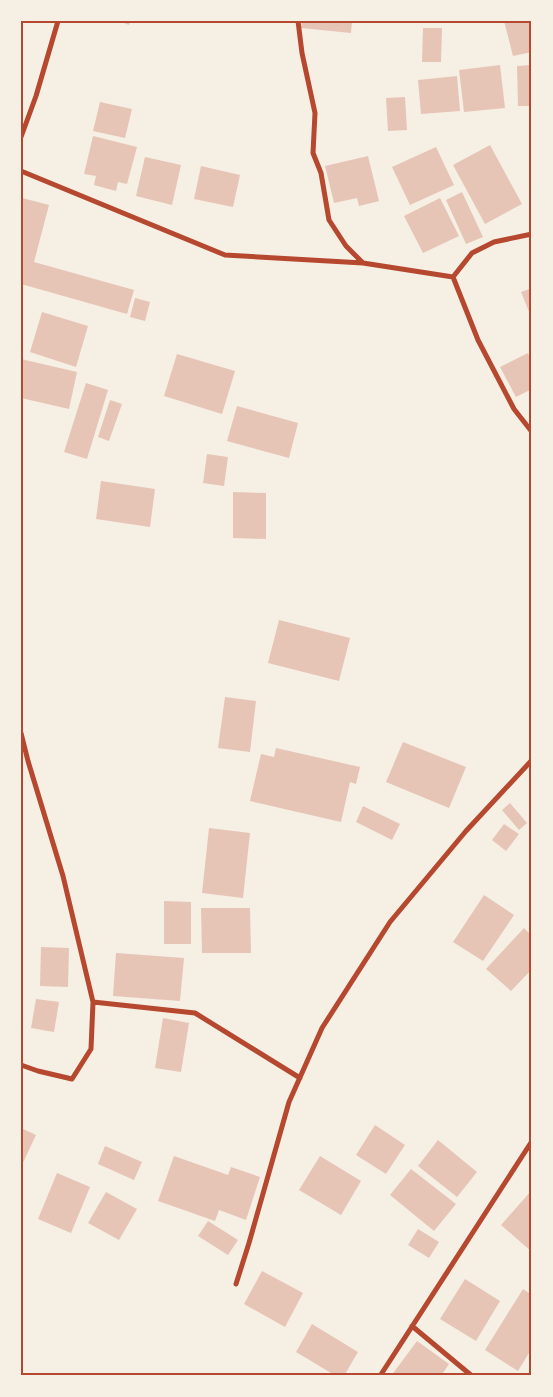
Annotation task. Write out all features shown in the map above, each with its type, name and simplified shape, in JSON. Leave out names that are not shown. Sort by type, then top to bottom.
[{"type":"street","points":[[21,137],[36,96],[58,21]]},
{"type":"street","points":[[298,21],[302,53],[315,113],[313,153],[321,173],[329,220],[346,246],[363,264]]},
{"type":"street","points":[[21,171],[225,255],[363,264],[453,277]]},
{"type":"street","points":[[453,277],[472,252],[494,242],[532,234]]},
{"type":"street","points":[[453,277],[478,340],[514,409],[532,432]]},
{"type":"street","points":[[21,733],[63,876],[93,1002],[91,1049],[72,1078],[38,1071],[21,1065]]},
{"type":"street","points":[[236,1284],[290,1102],[322,1028],[390,922],[466,831],[532,760]]},
{"type":"street","points":[[93,1002],[195,1014],[300,1078]]},
{"type":"street","points":[[380,1376],[531,1145]]},
{"type":"street","points":[[412,1326],[472,1376]]},
{"type":"building","points":[[119,21],[130,21],[129,25]]},
{"type":"building","points":[[302,21],[352,21],[351,33],[301,28]]},
{"type":"building","points":[[504,21],[532,21],[532,52],[513,56]]},
{"type":"building","points":[[423,28],[442,28],[441,62],[422,62]]},
{"type":"building","points":[[500,65],[505,108],[464,112],[459,70]]},
{"type":"building","points":[[532,65],[532,106],[518,106],[517,66]]},
{"type":"building","points":[[457,76],[460,111],[421,114],[418,80]]},
{"type":"building","points":[[405,97],[407,130],[388,131],[386,98]]},
{"type":"building","points":[[100,102],[132,109],[125,138],[93,131]]},
{"type":"building","points":[[93,136],[137,147],[127,184],[118,182],[116,191],[94,185],[96,176],[84,174]]},
{"type":"building","points":[[490,145],[522,204],[485,224],[453,165]]},
{"type":"building","points":[[436,147],[454,185],[410,205],[392,167]]},
{"type":"building","points":[[368,156],[379,201],[359,206],[357,198],[334,203],[325,166]]},
{"type":"building","points":[[145,157],[181,165],[172,205],[136,196]]},
{"type":"building","points":[[201,166],[240,175],[233,207],[194,199]]},
{"type":"building","points":[[462,192],[483,237],[466,244],[446,200]]},
{"type":"building","points":[[22,198],[49,205],[34,262],[134,290],[127,314],[21,284]]},
{"type":"building","points":[[440,198],[459,236],[423,253],[404,216]]},
{"type":"building","points":[[532,288],[532,319],[521,292]]},
{"type":"building","points":[[135,298],[150,302],[145,321],[130,317]]},
{"type":"building","points":[[42,312],[88,326],[76,367],[30,352]]},
{"type":"building","points":[[528,353],[532,362],[532,389],[516,397],[500,367]]},
{"type":"building","points":[[177,354],[235,371],[222,414],[164,396]]},
{"type":"building","points":[[21,359],[77,372],[69,409],[21,398]]},
{"type":"building","points":[[86,383],[108,390],[87,459],[64,452]]},
{"type":"building","points":[[110,400],[122,404],[109,441],[98,437]]},
{"type":"building","points":[[237,406],[298,423],[289,458],[227,441]]},
{"type":"building","points":[[207,454],[228,457],[224,486],[203,483]]},
{"type":"building","points":[[101,481],[155,489],[150,527],[96,519]]},
{"type":"building","points":[[233,492],[266,493],[266,539],[233,538]]},
{"type":"building","points":[[279,620],[350,638],[339,681],[268,663]]},
{"type":"building","points":[[225,697],[256,701],[250,752],[218,748]]},
{"type":"building","points":[[403,742],[466,767],[449,808],[386,782]]},
{"type":"building","points":[[276,748],[360,767],[356,784],[350,782],[341,822],[250,801],[261,754],[274,757]]},
{"type":"building","points":[[510,803],[527,823],[519,830],[502,810]]},
{"type":"building","points":[[363,806],[400,824],[392,840],[356,822]]},
{"type":"building","points":[[504,824],[519,834],[506,851],[492,840]]},
{"type":"building","points":[[209,828],[250,833],[243,898],[202,893]]},
{"type":"building","points":[[484,895],[514,915],[483,961],[453,942]]},
{"type":"building","points":[[164,901],[191,902],[191,944],[164,944]]},
{"type":"building","points":[[201,908],[250,908],[251,953],[202,953]]},
{"type":"building","points":[[524,928],[532,936],[532,969],[511,991],[486,969]]},
{"type":"building","points":[[41,947],[69,948],[68,987],[40,986]]},
{"type":"building","points":[[116,953],[184,958],[180,1001],[113,996]]},
{"type":"building","points":[[36,999],[59,1002],[54,1032],[31,1028]]},
{"type":"building","points":[[163,1018],[189,1023],[181,1072],[155,1068]]},
{"type":"building","points":[[375,1125],[405,1145],[386,1174],[356,1155]]},
{"type":"building","points":[[21,1128],[36,1135],[21,1167]]},
{"type":"building","points":[[438,1140],[477,1172],[457,1197],[418,1166]]},
{"type":"building","points":[[105,1146],[142,1162],[134,1180],[98,1164]]},
{"type":"building","points":[[174,1156],[228,1175],[231,1167],[260,1177],[246,1220],[219,1210],[215,1221],[158,1201]]},
{"type":"building","points":[[320,1156],[361,1181],[341,1215],[299,1190]]},
{"type":"building","points":[[411,1169],[456,1204],[434,1231],[390,1195]]},
{"type":"building","points":[[57,1173],[90,1187],[71,1233],[38,1219]]},
{"type":"building","points":[[532,1190],[532,1252],[501,1225]]},
{"type":"building","points":[[106,1192],[137,1209],[119,1240],[88,1223]]},
{"type":"building","points":[[208,1221],[238,1240],[228,1255],[198,1236]]},
{"type":"building","points":[[418,1229],[439,1242],[429,1258],[408,1245]]},
{"type":"building","points":[[262,1271],[303,1293],[285,1327],[244,1304]]},
{"type":"building","points":[[465,1279],[500,1301],[476,1341],[440,1319]]},
{"type":"building","points":[[523,1289],[532,1295],[532,1348],[518,1371],[485,1350]]},
{"type":"building","points":[[312,1324],[358,1352],[344,1376],[336,1376],[296,1352]]},
{"type":"building","points":[[417,1341],[449,1364],[441,1376],[391,1376]]}]
